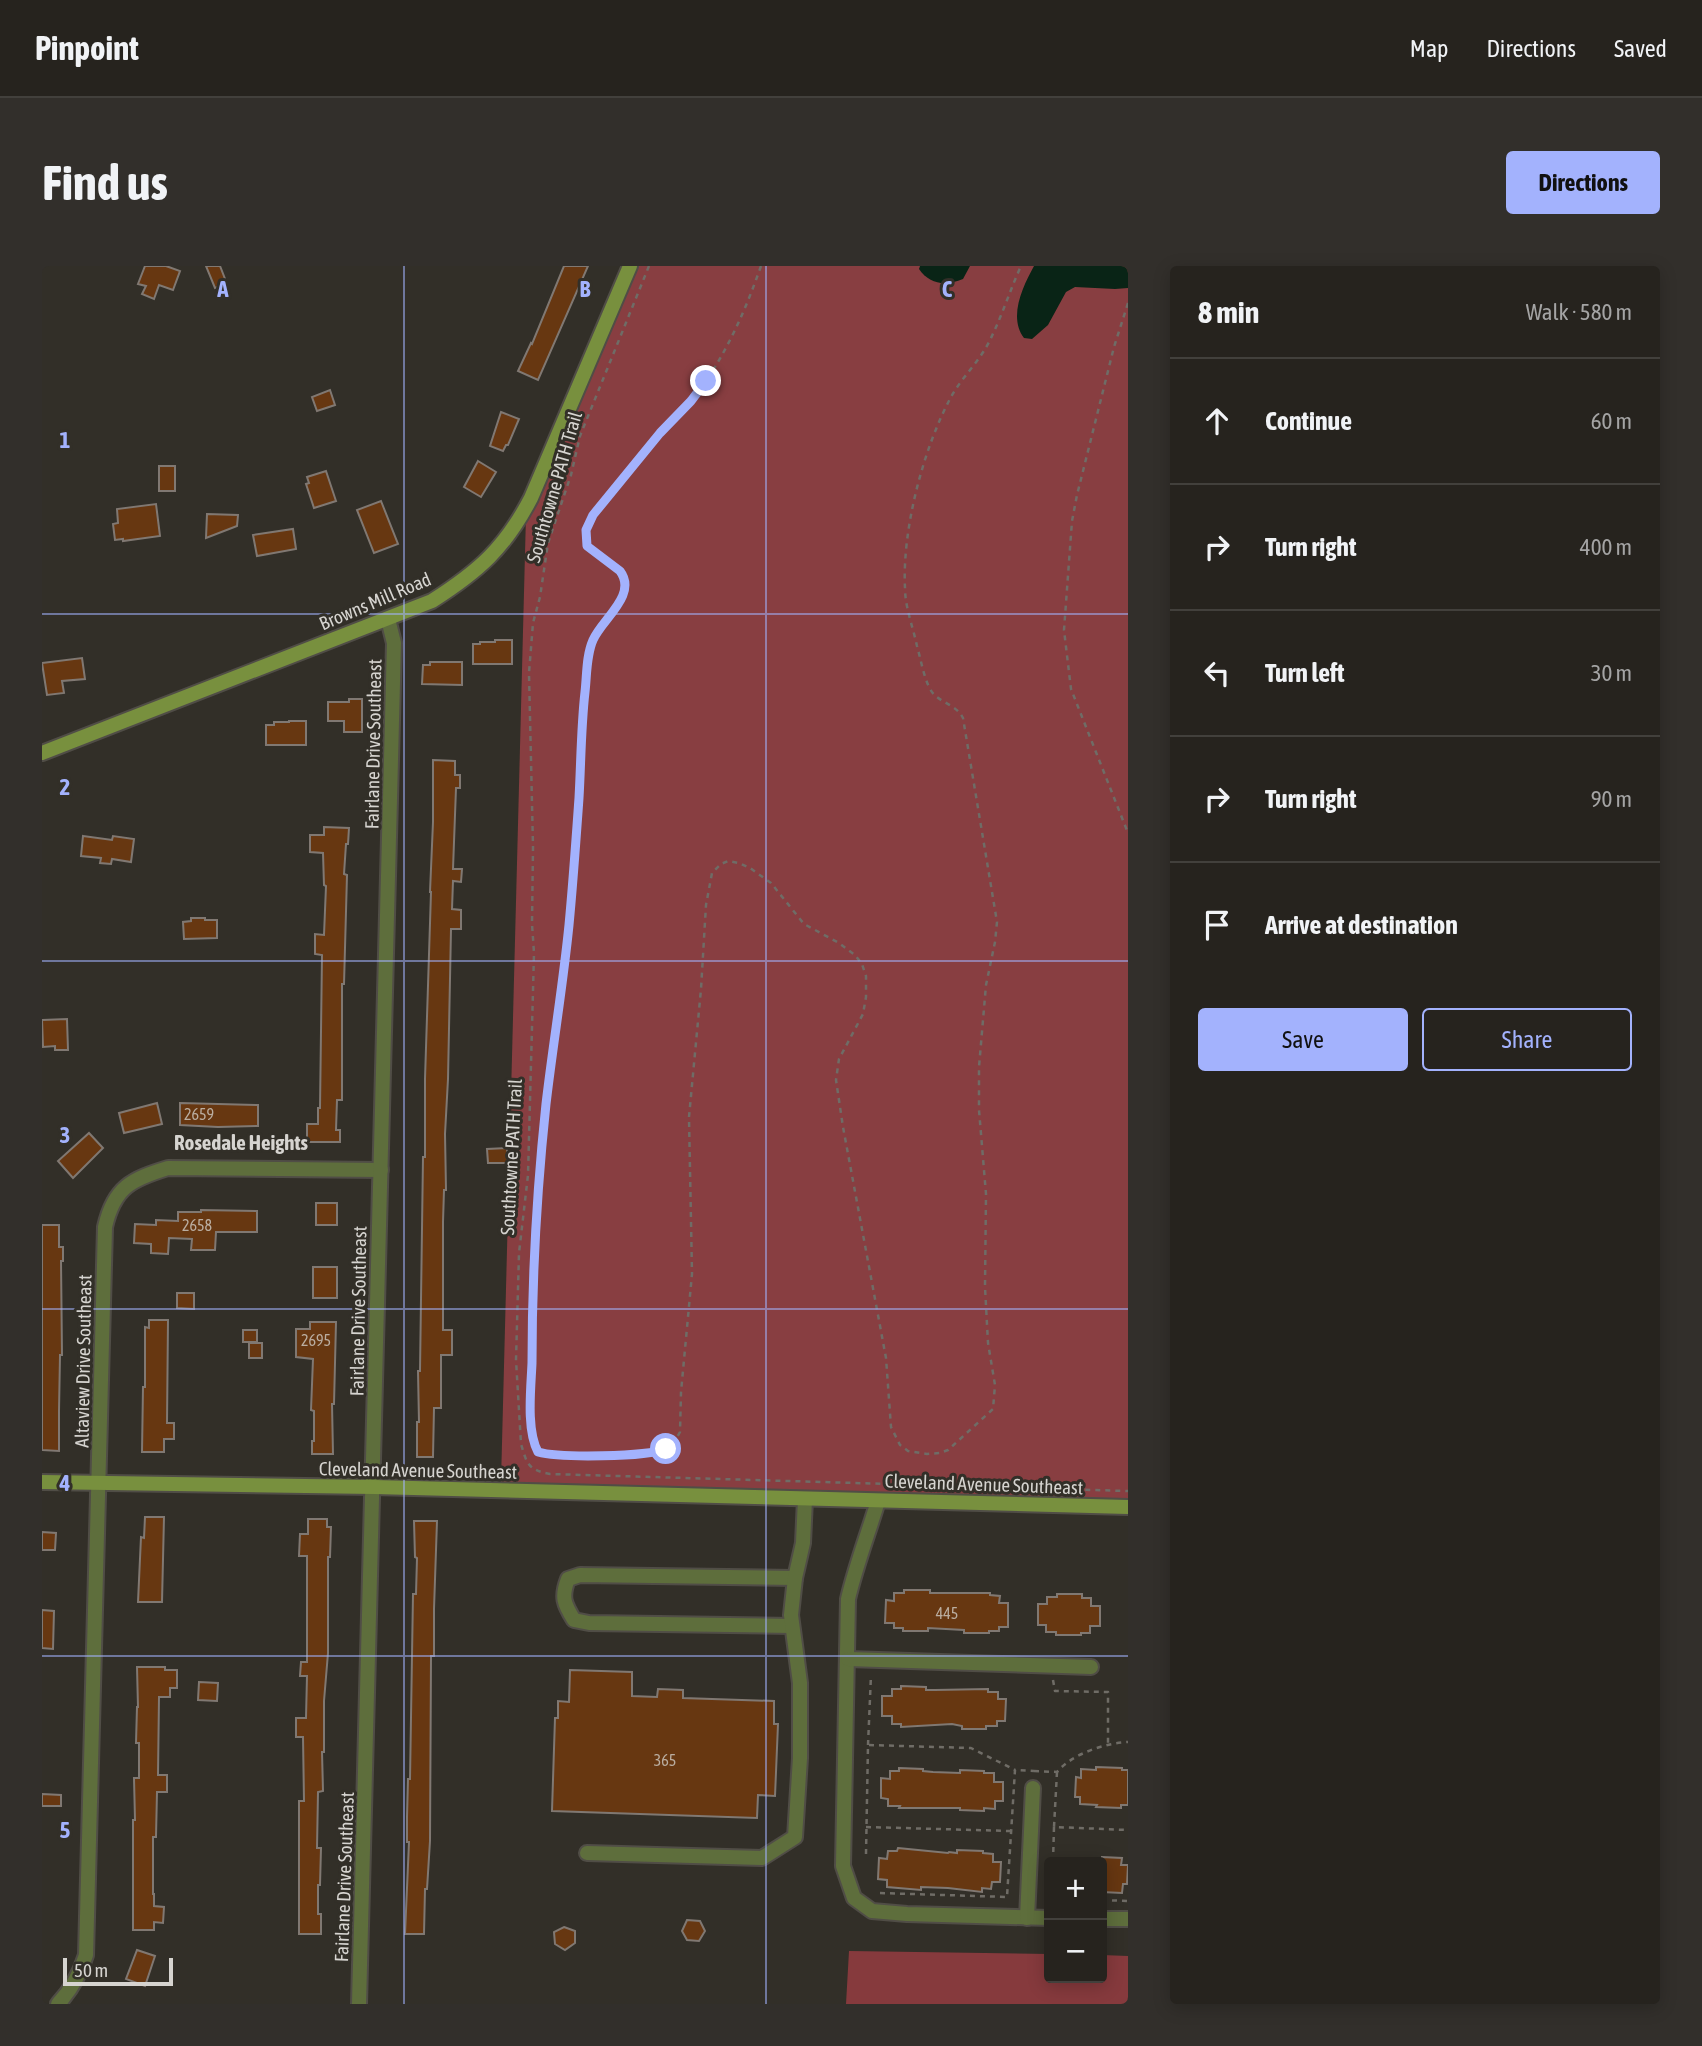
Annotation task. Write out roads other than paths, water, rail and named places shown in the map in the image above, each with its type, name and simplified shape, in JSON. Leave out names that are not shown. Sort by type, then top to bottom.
[{"type":"main road","name":"Browns Mill Road","points":[[42,753],[388,619],[432,601],[464,581],[495,553],[519,521],[630,266]]},
{"type":"main road","name":"Cleveland Avenue Southeast","points":[[42,1482],[374,1487],[1128,1507]]},
{"type":"street","name":"Fairlane Drive Southeast","points":[[359,2004],[394,643],[388,619]]},
{"type":"street","name":"Altaview Drive Southeast","points":[[58,2004],[71,1990],[81,1972],[86,1955],[105,1227],[108,1211],[118,1194],[137,1178],[168,1168],[381,1170]]},
{"type":"street","points":[[587,1853],[762,1858],[795,1837],[800,1758],[800,1683],[791,1615],[795,1578],[803,1543],[805,1499]]},
{"type":"street","points":[[878,1501],[848,1599],[844,1866],[854,1898],[872,1910],[883,1912],[1044,1918]]},
{"type":"street","points":[[792,1626],[589,1623],[573,1620],[565,1606],[563,1591],[568,1579],[580,1575],[795,1578]]},
{"type":"street","points":[[848,1659],[1091,1667]]},
{"type":"street","points":[[1027,1918],[1033,1788]]},
{"type":"street","points":[[1107,1919],[1128,1919]]},
{"type":"district","name":"Rosedale Heights","points":[[241,1142]]}]
